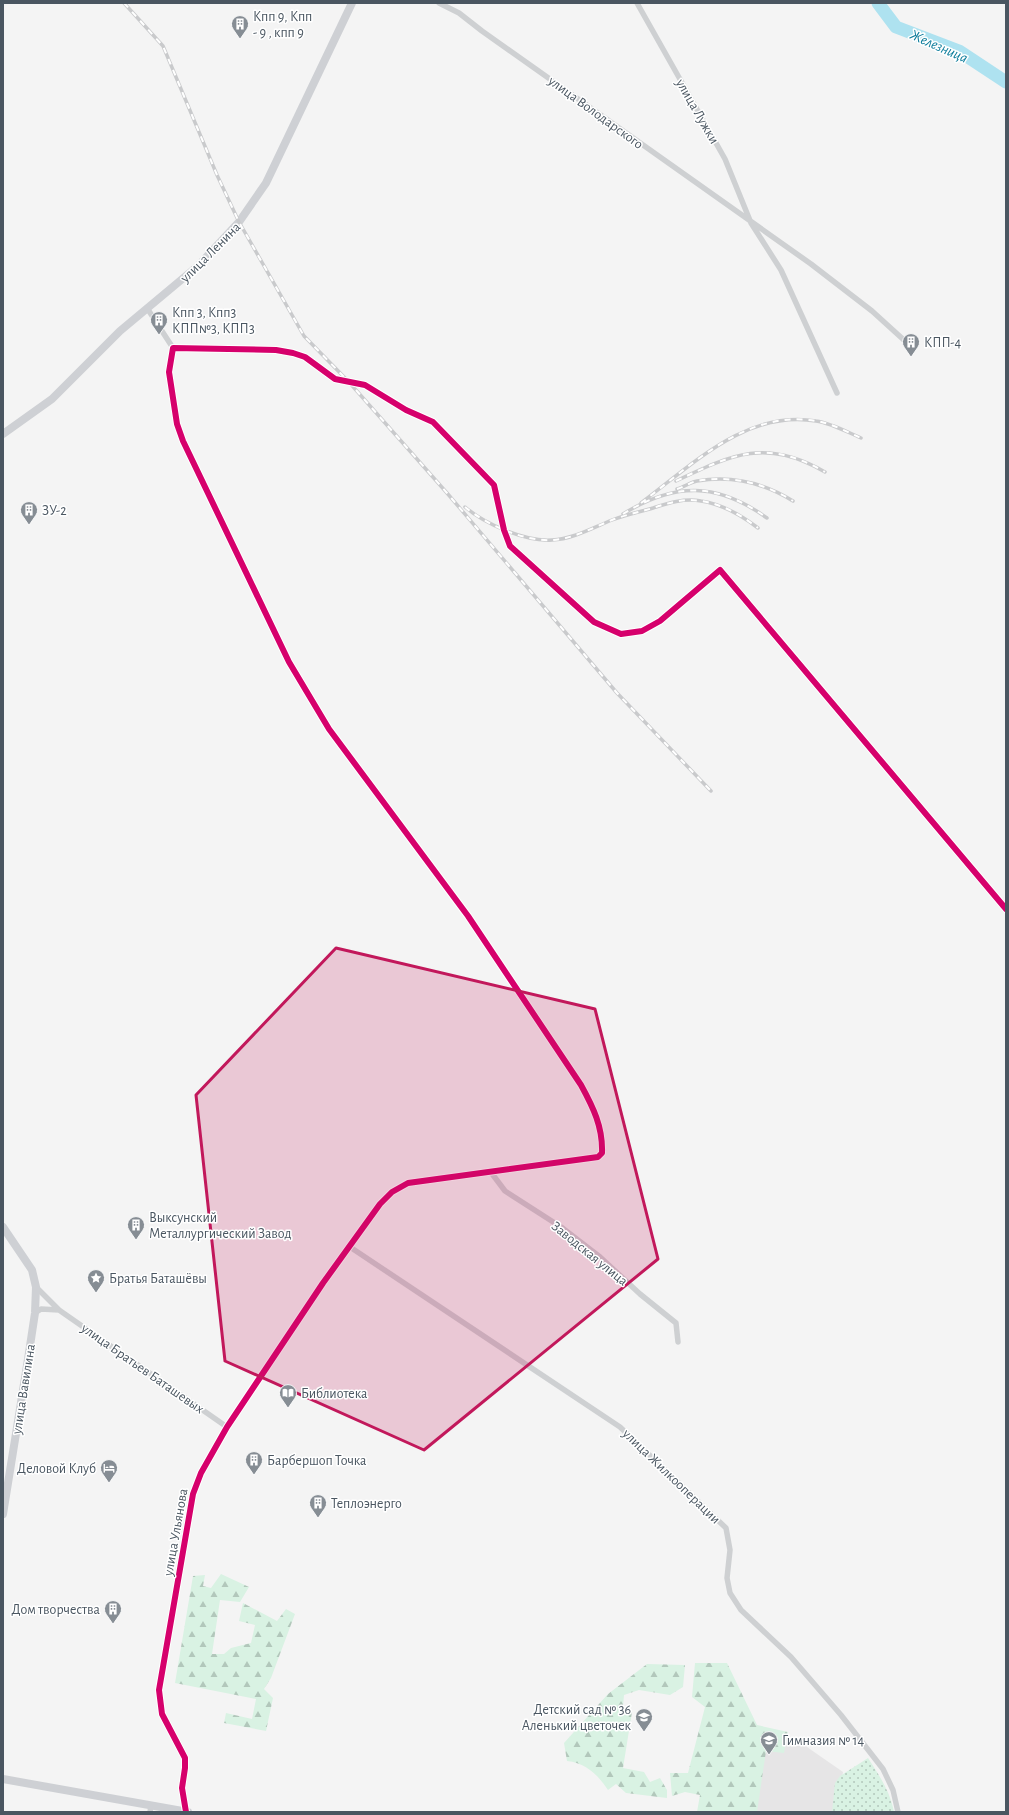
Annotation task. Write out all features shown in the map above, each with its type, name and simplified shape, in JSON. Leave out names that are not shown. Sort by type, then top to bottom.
[{"type":"street","points":[[346,14],[349,3]]},
{"type":"street","points":[[346,14],[352,3]]},
{"type":"street","name":"улица Володарского","points":[[439,3],[459,12],[751,223],[811,264],[872,311],[905,341]]},
{"type":"street","name":"улица Лужки","points":[[636,3],[725,159],[751,223]]},
{"type":"street","name":"улица Ленина","points":[[3,434],[52,399],[108,342],[199,265],[240,222],[272,172],[346,14]]},
{"type":"street","points":[[751,223],[781,270],[837,393]]},
{"type":"street","points":[[148,308],[173,348],[276,350],[293,353],[305,358],[335,379],[365,384],[406,410],[433,422],[494,485],[504,530],[510,546],[594,622],[621,634],[642,631],[660,621],[720,570],[1006,909]]},
{"type":"street","name":"улица Ульянова","points":[[173,348],[169,372],[177,424],[183,441],[289,662],[329,729],[468,916],[581,1085],[594,1109],[600,1127],[602,1141],[602,1153],[598,1157],[408,1183],[392,1192],[380,1204],[323,1283],[227,1427],[201,1473],[193,1494],[159,1690],[162,1714],[185,1758],[182,1788],[187,1812]]},
{"type":"street","name":"Заводская улица","points":[[490,1171],[505,1191],[583,1244],[676,1323],[678,1342]]},
{"type":"street","name":"улица Братьев Баташевых","points":[[3,1228],[32,1270],[36,1287],[59,1310],[227,1427]]},
{"type":"street","name":"улица Жилкооперации","points":[[350,1247],[620,1427],[726,1528],[730,1550],[727,1578],[730,1593],[741,1610],[791,1657],[841,1715],[883,1769],[893,1790],[898,1812]]},
{"type":"street","name":"улица Вавилина","points":[[3,1514],[35,1313],[36,1287]]},
{"type":"street","points":[[35,1313],[41,1309],[59,1310]]},
{"type":"street","points":[[3,1779],[151,1809],[187,1812]]},
{"type":"highlighted area","points":[[336,948],[595,1009],[658,1259],[424,1450],[225,1361],[196,1095]]},
{"type":"shaded area","name":"Гимназия № 14","points":[[724,1727],[794,1738],[843,1772],[836,1812],[711,1812]]},
{"type":"green space","points":[[221,1574],[249,1587],[240,1602],[220,1600],[212,1654],[224,1654],[231,1648],[251,1643],[255,1625],[239,1621],[243,1603],[277,1621],[286,1609],[295,1614],[271,1678],[264,1689],[273,1698],[266,1731],[224,1723],[226,1713],[252,1719],[256,1699],[175,1683],[193,1576],[205,1575],[203,1586],[211,1588]]},
{"type":"green space","points":[[695,1663],[727,1663],[757,1725],[788,1732],[784,1753],[766,1751],[757,1812],[697,1812],[700,1795],[685,1792],[672,1796],[670,1773],[688,1773],[705,1707],[692,1697]]},
{"type":"green space","points":[[647,1664],[685,1665],[683,1687],[670,1695],[639,1690],[624,1695],[623,1706],[632,1712],[623,1768],[644,1772],[650,1782],[660,1778],[667,1790],[667,1798],[626,1793],[616,1784],[608,1790],[600,1779],[586,1767],[567,1761],[564,1743],[608,1694]]},
{"type":"green space","points":[[868,1758],[887,1790],[894,1812],[832,1812],[835,1783],[840,1776]]},
{"type":"waterway","name":"Железница","points":[[878,3],[896,27],[959,51],[1006,82]]},
{"type":"railway","points":[[124,3],[163,46],[217,175],[239,222],[304,336],[348,381],[447,493],[617,693],[711,791]]},
{"type":"railway","points":[[641,503],[680,472],[722,443],[767,423],[791,420],[816,421],[833,426],[861,438]]},
{"type":"railway","points":[[676,481],[715,463],[733,457],[750,454],[767,453],[785,455],[825,472]]},
{"type":"railway","points":[[677,489],[697,481],[710,479],[735,480],[771,489],[793,501]]},
{"type":"railway","points":[[623,514],[660,496],[696,490],[713,492],[731,498],[749,506],[767,518]]},
{"type":"railway","points":[[465,507],[483,520],[506,531],[541,540],[567,538],[612,520],[670,503],[688,500],[709,502],[724,507],[758,528]]},
{"type":"cycle path","points":[[186,1812],[182,1788],[185,1758],[162,1714],[159,1690],[193,1494],[201,1473],[227,1427],[323,1283],[380,1204],[392,1192],[408,1183],[598,1157],[602,1153],[602,1144],[599,1126],[593,1109],[581,1085],[468,916],[329,729],[289,662],[183,441],[177,424],[169,372],[173,348],[276,350],[293,353],[305,357],[335,379],[365,385],[406,410],[433,422],[494,485],[504,530],[510,546],[594,622],[621,634],[642,631],[660,621],[720,570],[1006,909]]},
{"type":"place","name":"Кпп 9, Кпп - 9 , кпп 9","points":[[240,39]]},
{"type":"place","name":"Кпп 3, Кпп3 КПП№3, КПП3","points":[[159,335]]},
{"type":"place","name":"КПП-4","points":[[911,357]]},
{"type":"place","name":"ЗУ-2","points":[[29,525]]},
{"type":"place","name":"Выксунский Металлургический Завод","points":[[136,1240]]},
{"type":"place","name":"Братья Баташёвы","points":[[96,1293]]},
{"type":"place","name":"Библиотека","points":[[288,1408]]},
{"type":"place","name":"Барбершоп Точка","points":[[254,1475]]},
{"type":"place","name":"Деловой Клуб","points":[[109,1483]]},
{"type":"place","name":"Теплоэнерго","points":[[318,1518]]},
{"type":"place","name":"Дом творчества","points":[[113,1624]]},
{"type":"place","name":"Детский сад № 36 Аленький цветочек","points":[[644,1732]]},
{"type":"place","name":"Гимназия № 14","points":[[769,1755]]}]
